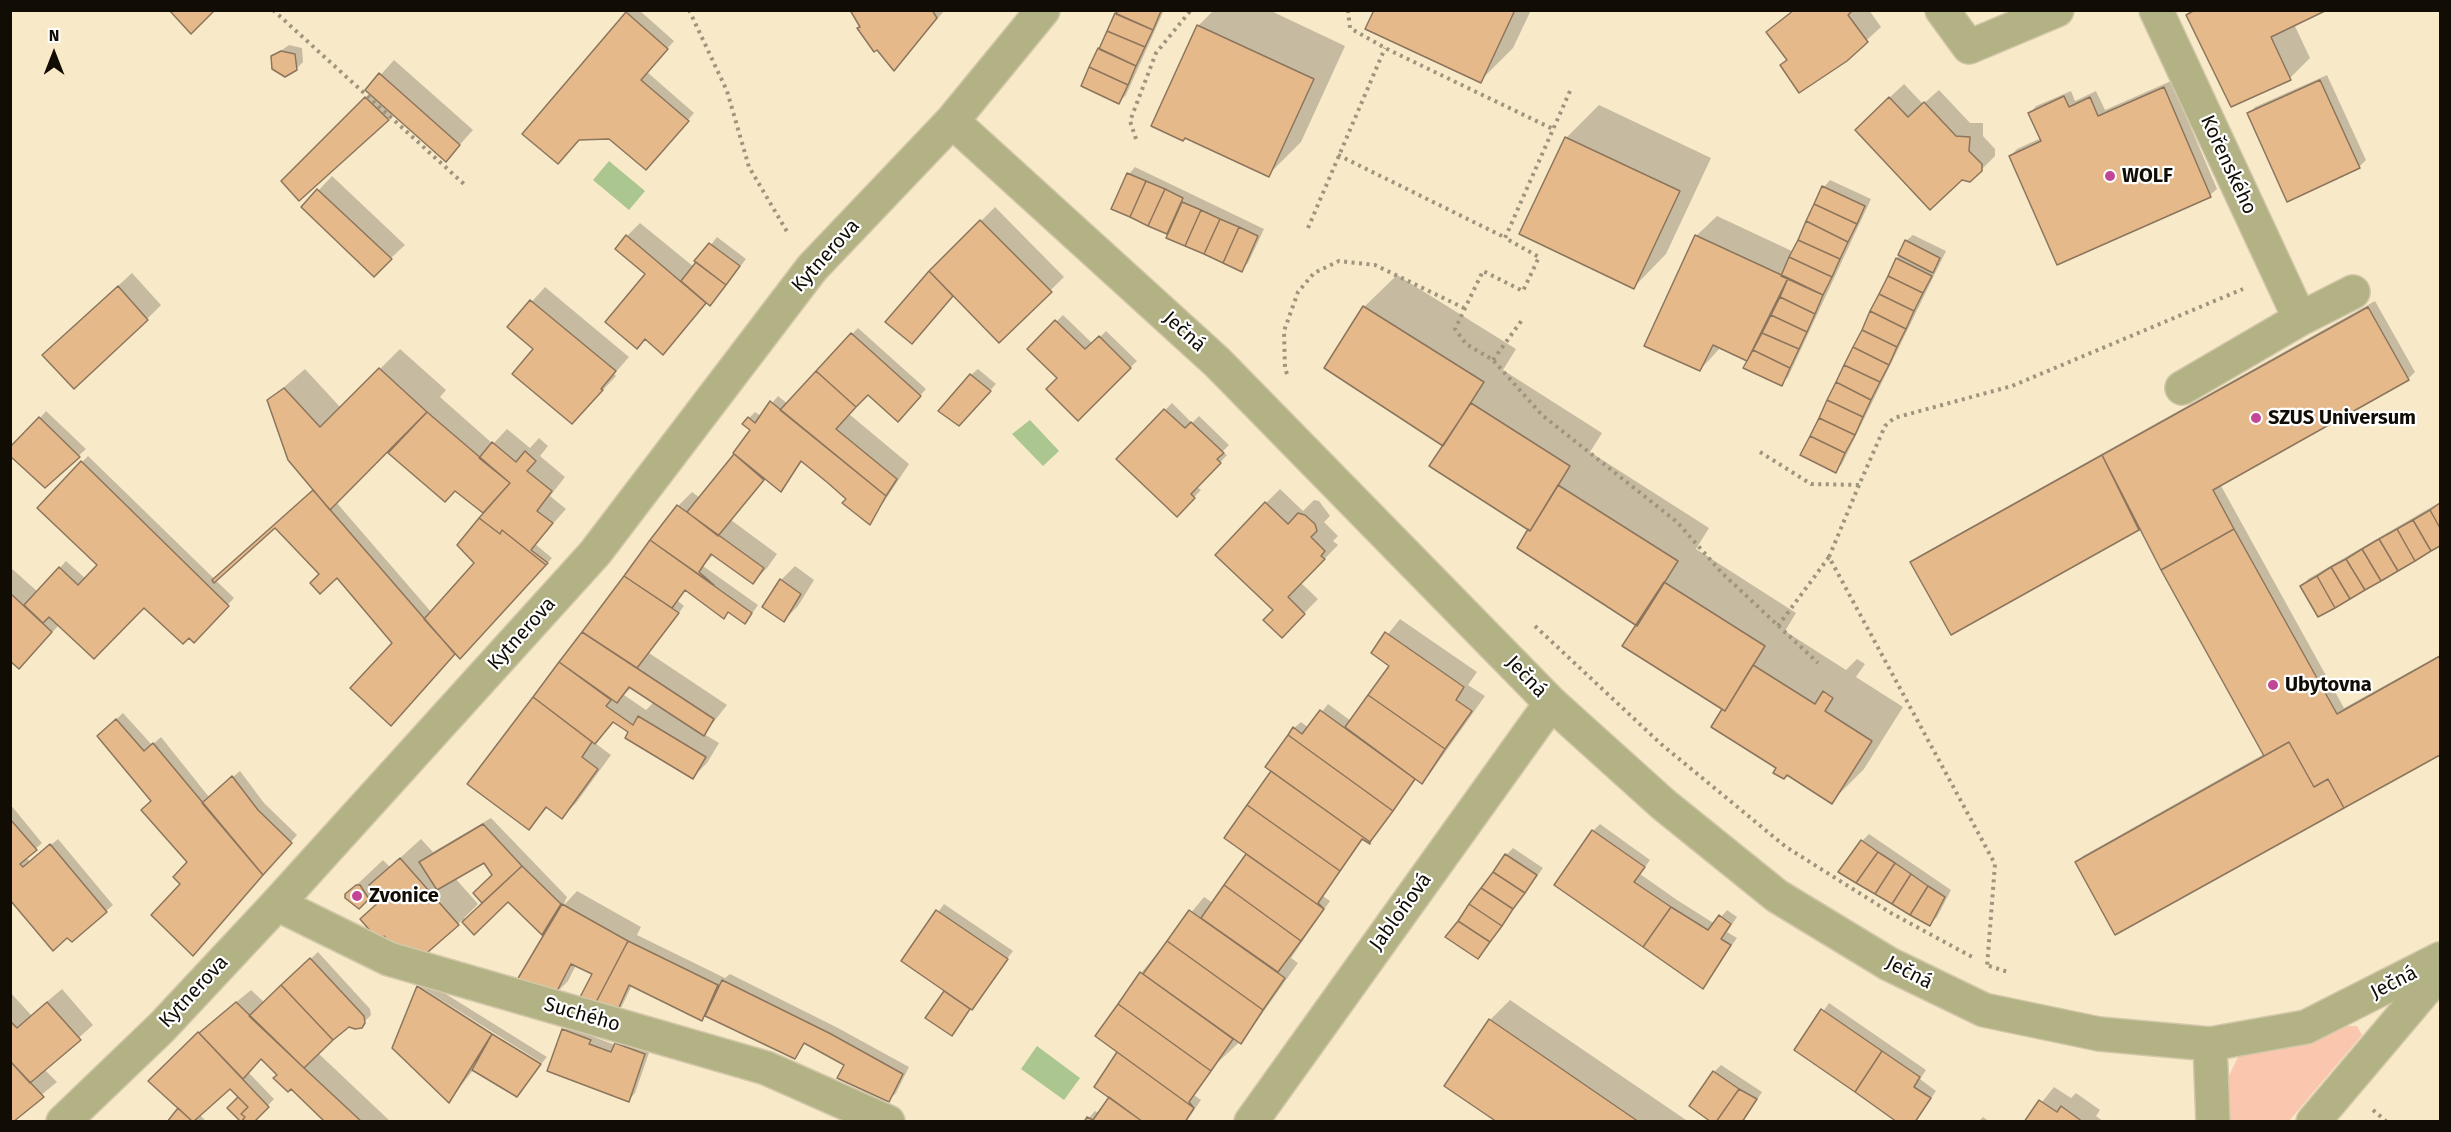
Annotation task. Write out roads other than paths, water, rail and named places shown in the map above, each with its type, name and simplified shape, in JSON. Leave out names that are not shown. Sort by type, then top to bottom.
[{"type":"street","name":"Kytnerova","points":[[63,1122],[162,1027],[277,904],[595,553],[812,268],[952,121],[1043,10]]},
{"type":"street","points":[[1942,10],[1969,47],[2057,10]]},
{"type":"street","name":"Kořenského","points":[[2156,10],[2300,319]]},
{"type":"street","name":"Ječná","points":[[952,121],[1217,362],[1551,703],[1663,804],[1778,896],[1889,964],[1984,1010],[2099,1034],[2210,1044],[2306,1027],[2440,959]]},
{"type":"street","points":[[2181,388],[2300,319],[2353,292]]},
{"type":"street","name":"Jabloňová","points":[[1251,1122],[1551,703]]},
{"type":"street","name":"Suchého","points":[[277,904],[390,958],[766,1068],[888,1122]]},
{"type":"street","name":"Ječná","points":[[2313,1122],[2440,972]]},
{"type":"street","points":[[2210,1044],[2213,1122]]},
{"type":"place","name":"WOLF","points":[[2110,176]]},
{"type":"place","name":"SZUS Universum","points":[[2256,418]]},
{"type":"place","name":"Ubytovna","points":[[2273,685]]},
{"type":"place","name":"Zvonice","points":[[357,896]]}]
